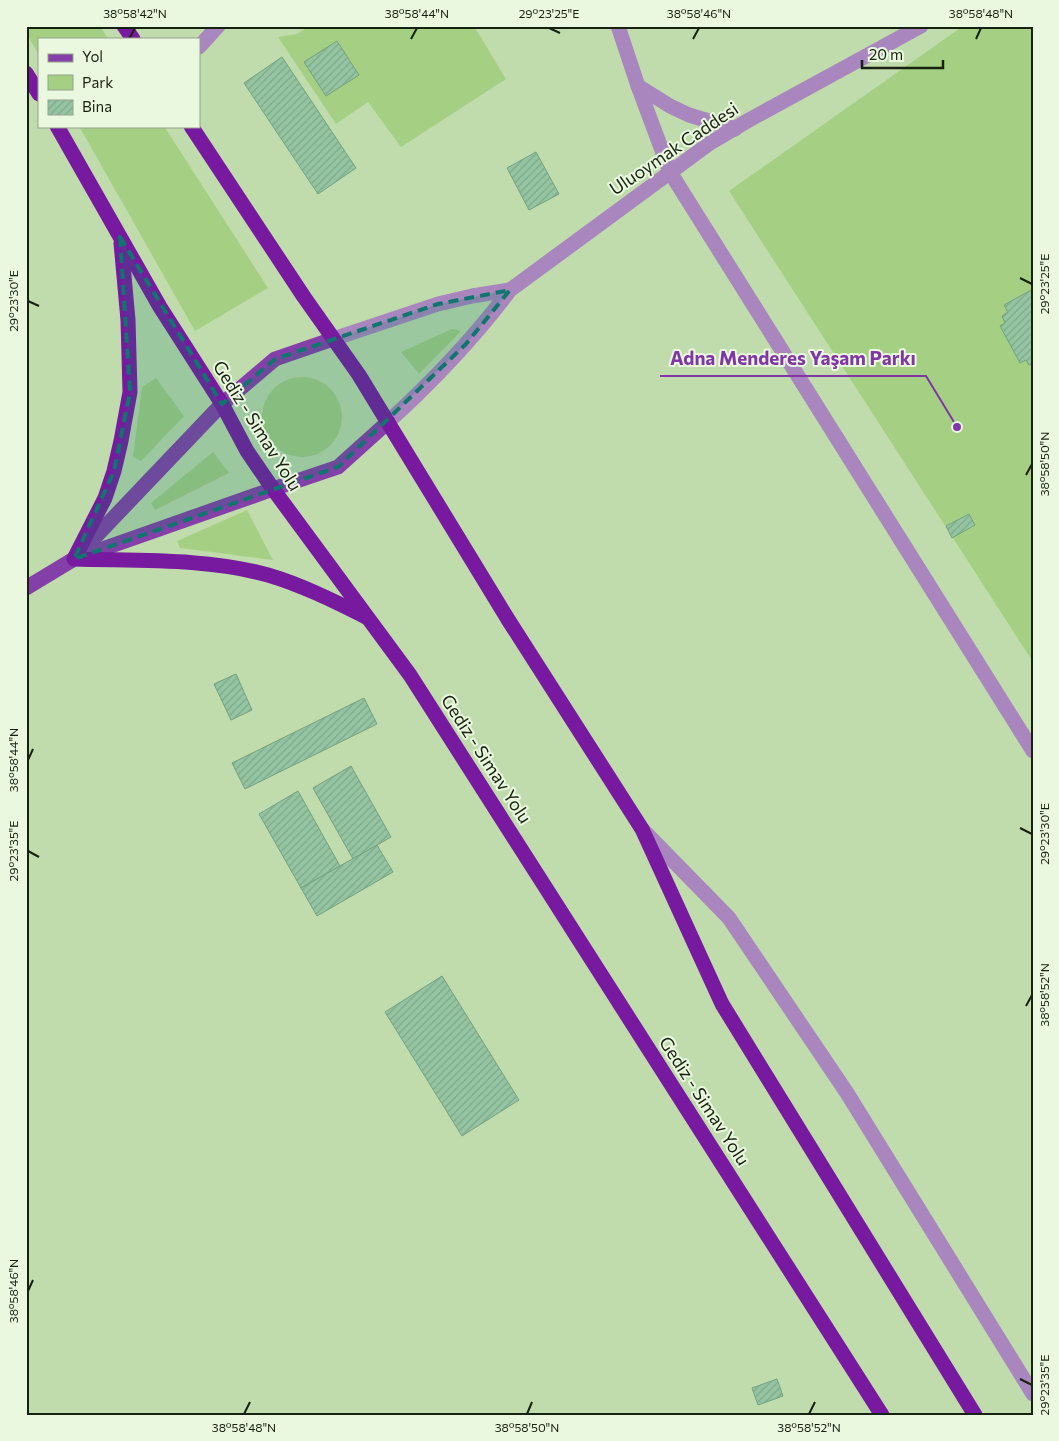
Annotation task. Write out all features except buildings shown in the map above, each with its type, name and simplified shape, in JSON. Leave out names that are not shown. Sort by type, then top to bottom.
[{"type":"highway","points":[[124,26],[132,38]]},
{"type":"highway","points":[[26,72],[38,92]]},
{"type":"highway","name":"Gediz - Simav Yolu","points":[[58,128],[160,307],[222,404],[247,451],[272,489],[410,675],[882,1415]]},
{"type":"highway","points":[[192,128],[359,375],[509,621],[642,829],[722,1004],[975,1415]]},
{"type":"highway","points":[[120,237],[128,320],[130,392],[114,471],[105,498],[74,559],[177,562],[241,569],[268,575],[304,588],[368,618]]},
{"type":"main road","points":[[74,559],[222,404],[275,360],[334,339]]},
{"type":"main road","points":[[26,588],[74,559],[338,467],[388,422]]},
{"type":"street","points":[[200,47],[218,26]]},
{"type":"street","points":[[618,26],[670,172],[1033,751]]},
{"type":"street","name":"Uluoymak Caddesi","points":[[510,290],[710,143],[921,26]]},
{"type":"street","points":[[638,86],[670,106],[689,115],[735,128]]},
{"type":"street","points":[[334,339],[438,304],[510,290]]},
{"type":"street","points":[[388,422],[434,379],[489,319],[510,290]]},
{"type":"street","points":[[642,829],[729,918],[847,1092],[1033,1394]]},
{"type":"highlighted area","points":[[120,237],[222,404],[275,359],[438,304],[510,290],[466,344],[338,467],[74,559],[114,471],[130,392]]},
{"type":"green space","points":[[26,26],[100,26],[107,38],[38,38],[38,53],[26,33]]},
{"type":"green space","points":[[309,26],[474,26],[506,79],[401,147],[368,102],[336,124],[278,37],[297,34]]},
{"type":"green space","points":[[963,26],[1025,26],[1033,29],[1033,662],[729,191]]},
{"type":"green space","points":[[80,128],[165,128],[268,288],[195,331]]},
{"type":"green space","points":[[452,329],[461,331],[419,374],[401,352]]},
{"type":"green space","points":[[302,377],[317,380],[330,389],[339,402],[342,417],[339,432],[330,445],[317,454],[302,457],[287,454],[274,445],[265,432],[262,417],[265,402],[274,389],[287,380]]},
{"type":"green space","points":[[156,378],[184,416],[141,461],[133,457],[142,387]]},
{"type":"green space","points":[[213,452],[229,473],[155,510],[151,503]]},
{"type":"green space","points":[[247,510],[273,560],[180,548],[177,541]]},
{"type":"place","name":"Adna Menderes Yaşam Parkı","points":[[957,427]]}]
